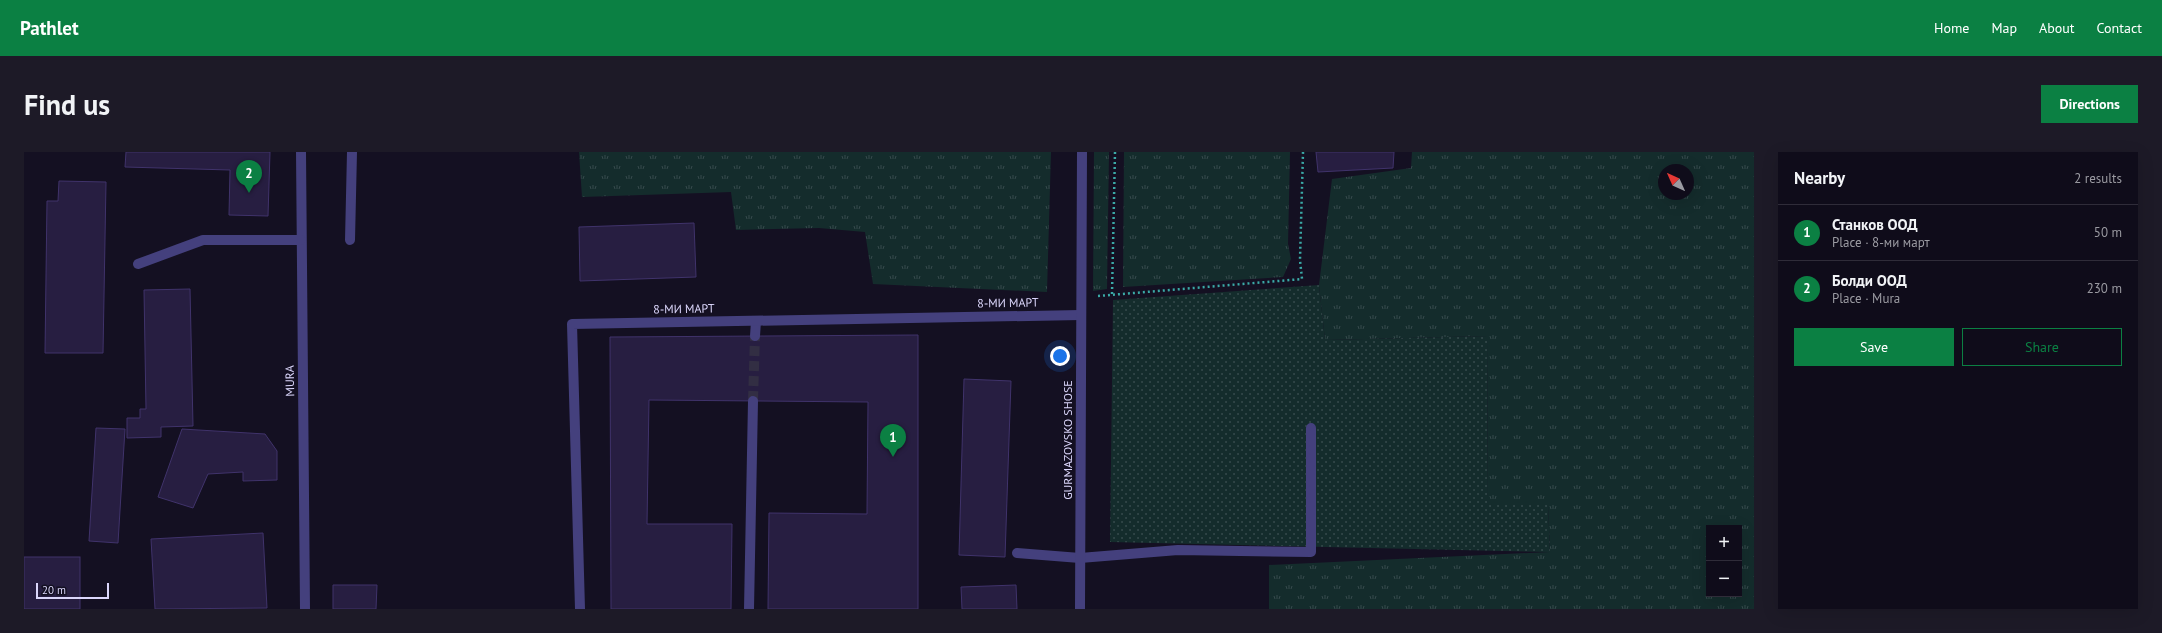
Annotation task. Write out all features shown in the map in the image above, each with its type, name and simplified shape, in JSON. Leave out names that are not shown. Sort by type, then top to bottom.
[{"type":"street","name":"MURA","points":[[301,152],[305,609]]},
{"type":"street","points":[[350,240],[352,152]]},
{"type":"street","name":"GURMAZOVSKO SHOSE","points":[[1080,609],[1082,152]]},
{"type":"street","points":[[138,264],[203,240],[301,240]]},
{"type":"street","name":"8-МИ МАРТ","points":[[580,609],[572,324],[1081,315]]},
{"type":"street","points":[[755,336],[756,321]]},
{"type":"street","points":[[749,609],[753,400]]},
{"type":"street","points":[[1017,553],[1080,558],[1178,550],[1311,552],[1311,428]]},
{"type":"path","points":[[1112,294],[1115,152]]},
{"type":"path","points":[[1081,299],[1112,294],[1302,279],[1300,260],[1303,152]]},
{"type":"green space","points":[[579,152],[1051,152],[1047,292],[873,284],[865,232],[819,228],[736,230],[731,192],[582,197]]},
{"type":"green space","points":[[1094,152],[1109,152],[1107,289],[1093,291]]},
{"type":"green space","points":[[1124,152],[1290,152],[1288,244],[1291,259],[1283,277],[1123,287]]},
{"type":"green space","points":[[1412,152],[1754,152],[1754,609],[1269,609],[1269,565],[1550,552],[1548,505],[1487,505],[1488,336],[1325,340],[1319,285],[1332,179],[1411,168]]},
{"type":"green space","points":[[1319,285],[1325,340],[1488,336],[1487,505],[1548,505],[1550,552],[1110,542],[1113,300]]},
{"type":"building","points":[[126,152],[270,152],[268,216],[229,215],[230,170],[125,167]]},
{"type":"building","points":[[1316,152],[1394,152],[1393,168],[1318,172]]},
{"type":"building","points":[[59,181],[106,182],[103,353],[45,353],[47,201],[58,201]]},
{"type":"building","points":[[694,223],[696,277],[580,281],[579,227]]},
{"type":"building","points":[[190,289],[193,426],[161,427],[161,437],[127,438],[127,418],[140,418],[140,409],[146,409],[144,290]]},
{"type":"building","points":[[918,335],[918,609],[768,609],[769,513],[867,514],[868,402],[649,400],[647,524],[732,524],[731,609],[611,609],[610,337]]},
{"type":"building","points":[[964,379],[1011,381],[1005,557],[959,555]]},
{"type":"building","points":[[96,428],[125,429],[118,543],[89,541]]},
{"type":"building","points":[[182,429],[265,434],[277,451],[277,480],[243,481],[243,472],[208,474],[193,508],[158,497]]},
{"type":"building","points":[[263,533],[267,608],[155,609],[151,539]]},
{"type":"building","points":[[24,557],[80,557],[80,609],[24,609]]},
{"type":"building","points":[[333,585],[377,585],[376,609],[333,609]]},
{"type":"building","points":[[1016,585],[1017,609],[962,609],[961,587]]},
{"type":"tunnel","points":[[753,401],[755,336]]},
{"type":"place","name":"Болди ООД","points":[[249,193]]},
{"type":"place","name":"Станков ООД","points":[[893,457]]}]
